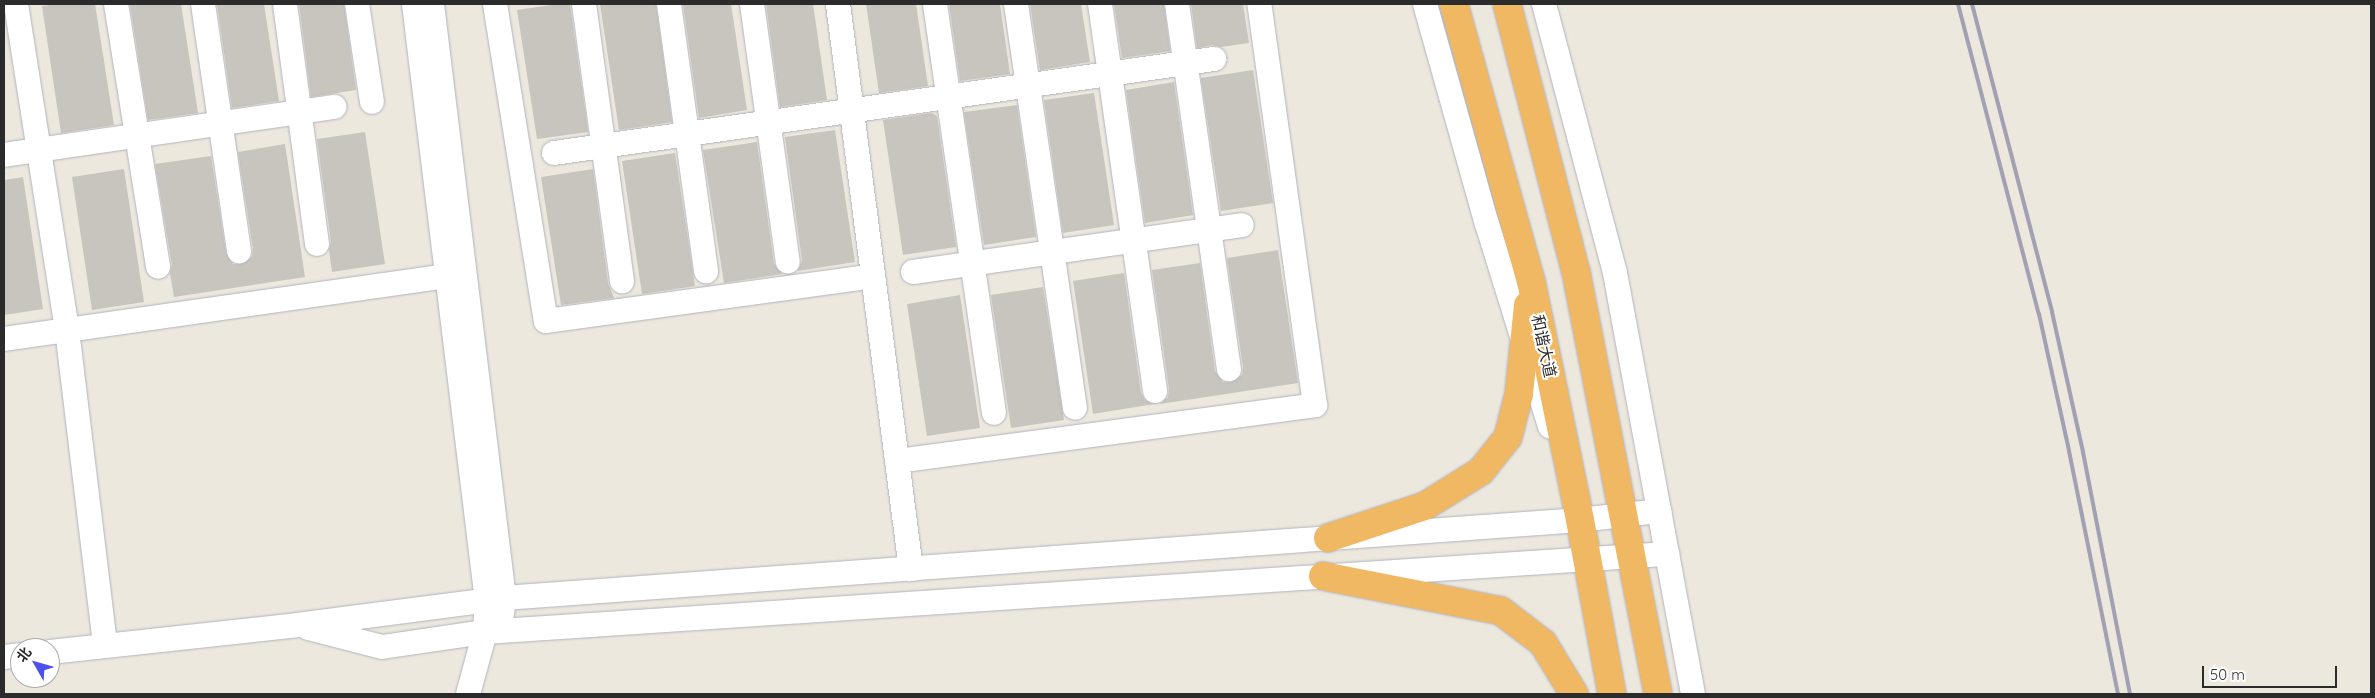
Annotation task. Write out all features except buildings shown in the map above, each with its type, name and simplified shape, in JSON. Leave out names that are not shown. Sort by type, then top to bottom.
[{"type":"highway","name":"和谐大道","points":[[1454,4],[1531,281],[1580,520],[1612,694]]},
{"type":"highway","points":[[1507,4],[1576,272],[1658,694]]},
{"type":"highway","points":[[1328,538],[1425,506],[1481,471],[1508,437],[1519,394],[1531,281]]},
{"type":"highway","points":[[1323,576],[1501,611],[1543,643],[1574,694]]},
{"type":"street","points":[[16,4],[67,330],[104,646]]},
{"type":"street","points":[[116,4],[158,267]]},
{"type":"street","points":[[203,4],[239,251]]},
{"type":"street","points":[[285,4],[317,244]]},
{"type":"street","points":[[357,4],[372,102]]},
{"type":"street","points":[[414,4],[447,276],[495,600]]},
{"type":"street","points":[[432,4],[495,600],[485,694]]},
{"type":"street","points":[[495,4],[546,321],[873,276]]},
{"type":"street","points":[[584,4],[622,281]]},
{"type":"street","points":[[669,4],[706,271]]},
{"type":"street","points":[[752,4],[788,262]]},
{"type":"street","points":[[838,4],[911,569]]},
{"type":"street","points":[[935,4],[994,413]]},
{"type":"street","points":[[1016,4],[1075,408]]},
{"type":"street","points":[[1100,4],[1155,390]]},
{"type":"street","points":[[1176,4],[1228,369]]},
{"type":"street","points":[[897,461],[1315,406],[1259,4]]},
{"type":"street","points":[[1425,4],[1487,224],[1580,520]]},
{"type":"street","points":[[1544,4],[1615,273],[1693,694]]},
{"type":"street","points":[[554,153],[769,124],[1214,59]]},
{"type":"street","points":[[4,155],[335,107]]},
{"type":"street","points":[[913,272],[1242,225]]},
{"type":"street","points":[[4,339],[447,276]]},
{"type":"street","points":[[60,651],[297,625],[495,600],[1580,520],[1659,512]]},
{"type":"street","points":[[297,625],[382,647],[493,632],[1667,554]]},
{"type":"street","points":[[1587,559],[1604,694]]},
{"type":"street","points":[[468,694],[493,632]]},
{"type":"railway","points":[[1958,4],[2039,314],[2118,694]]},
{"type":"railway","points":[[1972,4],[2052,312],[2082,447],[2130,694]]}]
